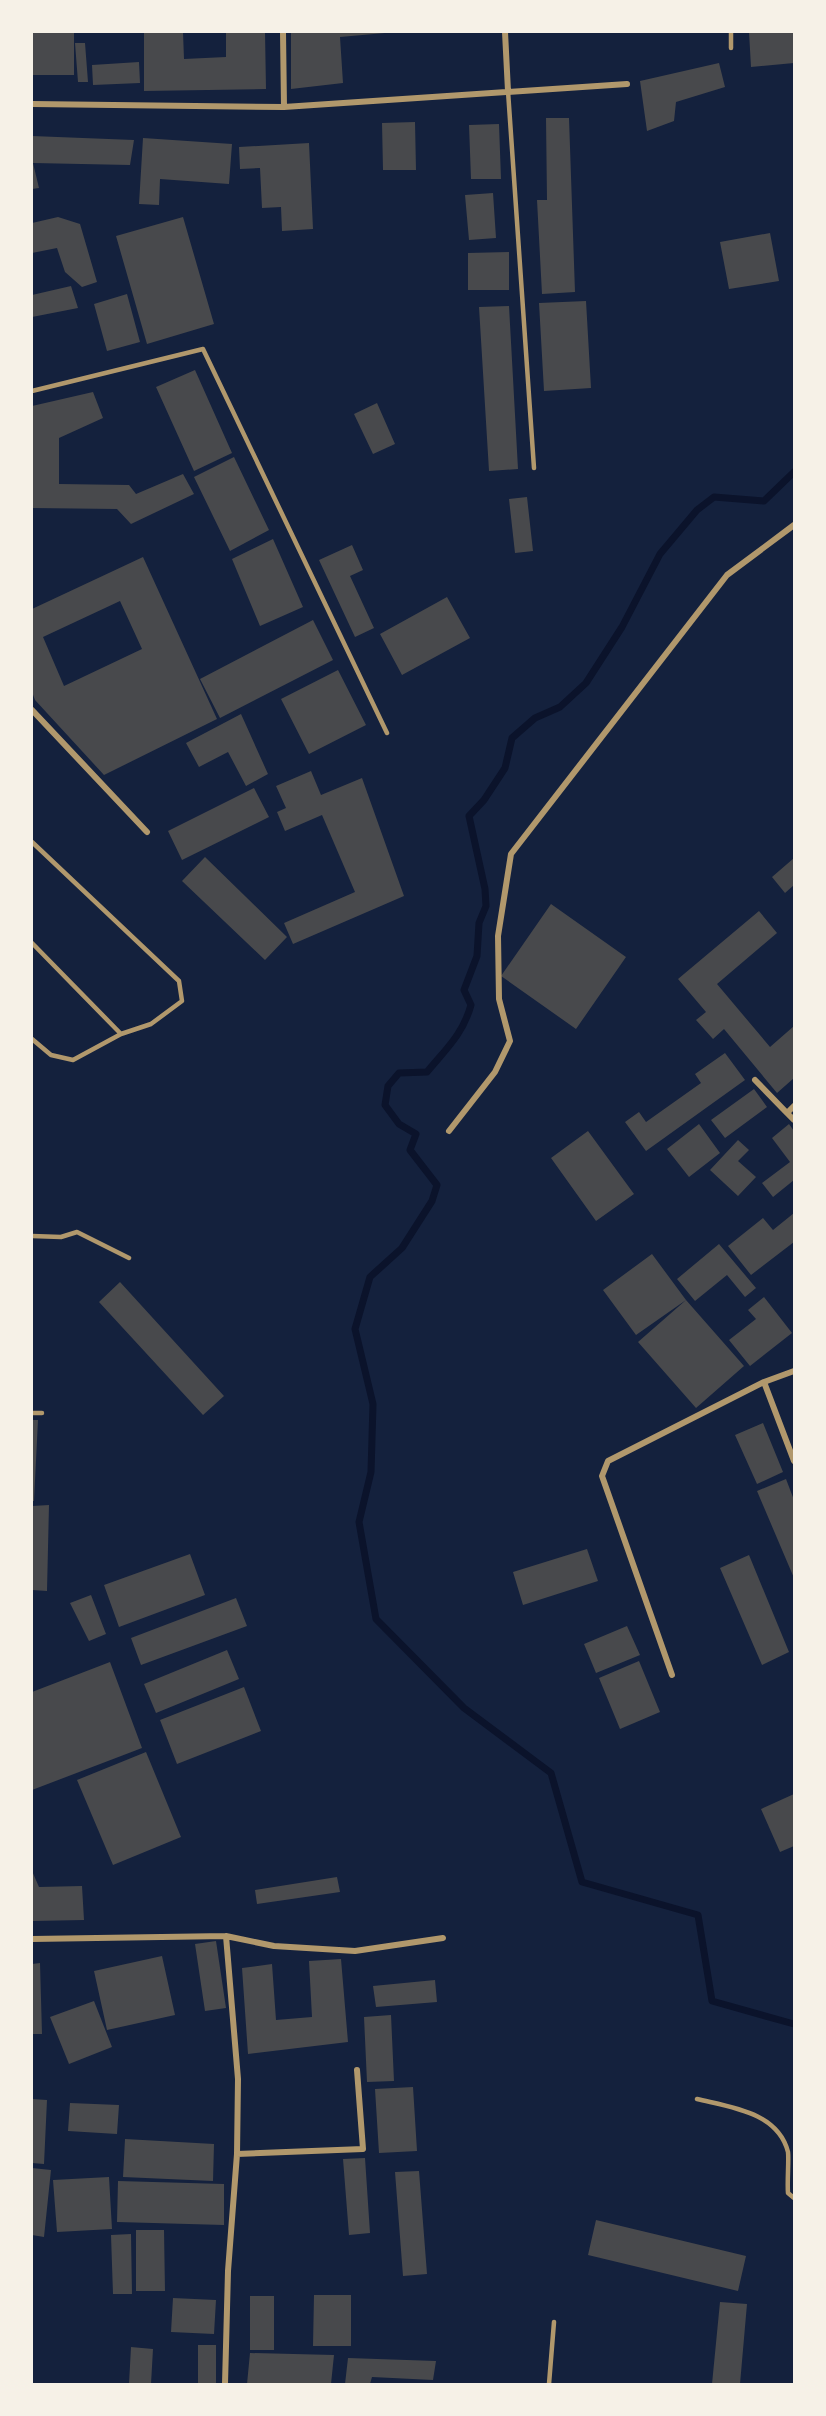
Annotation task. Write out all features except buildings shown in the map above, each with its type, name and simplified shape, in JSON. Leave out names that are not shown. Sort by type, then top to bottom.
[{"type":"street","points":[[283,32],[284,107]]},
{"type":"street","points":[[505,32],[508,91]]},
{"type":"street","points":[[32,104],[284,107],[627,84]]},
{"type":"street","points":[[449,1131],[495,1072],[510,1041],[499,999],[498,936],[512,854],[727,574],[795,525]]},
{"type":"street","points":[[32,710],[147,832]]},
{"type":"street","points":[[755,1080],[795,1120]]},
{"type":"street","points":[[787,1113],[795,1106]]},
{"type":"street","points":[[672,1675],[602,1476],[608,1461],[764,1382],[795,1371]]},
{"type":"street","points":[[764,1382],[795,1461]]},
{"type":"street","points":[[32,1940],[226,1936],[274,1946],[355,1951],[443,1938]]},
{"type":"street","points":[[225,2385],[228,2271],[237,2154],[238,2079],[226,1936]]},
{"type":"street","points":[[237,2154],[363,2149],[357,2070]]},
{"type":"lane","points":[[731,32],[731,48]]},
{"type":"lane","points":[[508,91],[534,468]]},
{"type":"lane","points":[[32,391],[203,349],[387,733]]},
{"type":"lane","points":[[32,842],[179,981],[182,1001],[151,1024],[121,1034],[73,1060],[51,1055],[32,1039]]},
{"type":"lane","points":[[32,942],[121,1034]]},
{"type":"lane","points":[[32,1236],[61,1237],[77,1232],[129,1258]]},
{"type":"lane","points":[[32,1413],[42,1413]]},
{"type":"lane","points":[[697,2099],[754,2113],[780,2134],[788,2153],[786,2173],[788,2193],[795,2198]]},
{"type":"lane","points":[[549,2385],[554,2322]]},
{"type":"waterway","points":[[794,472],[764,501],[714,497],[697,510],[660,554],[622,627],[586,683],[560,707],[535,718],[512,738],[505,768],[484,800],[469,816],[485,889],[486,906],[479,923],[477,956],[464,990],[471,1005],[459,1033],[427,1072],[399,1073],[388,1086],[385,1105],[399,1124],[416,1134],[410,1150],[437,1185],[432,1201],[402,1248],[370,1277],[355,1329],[373,1404],[371,1472],[359,1522],[376,1619],[464,1708],[551,1773],[582,1882],[698,1915],[712,2001],[794,2024]]}]
